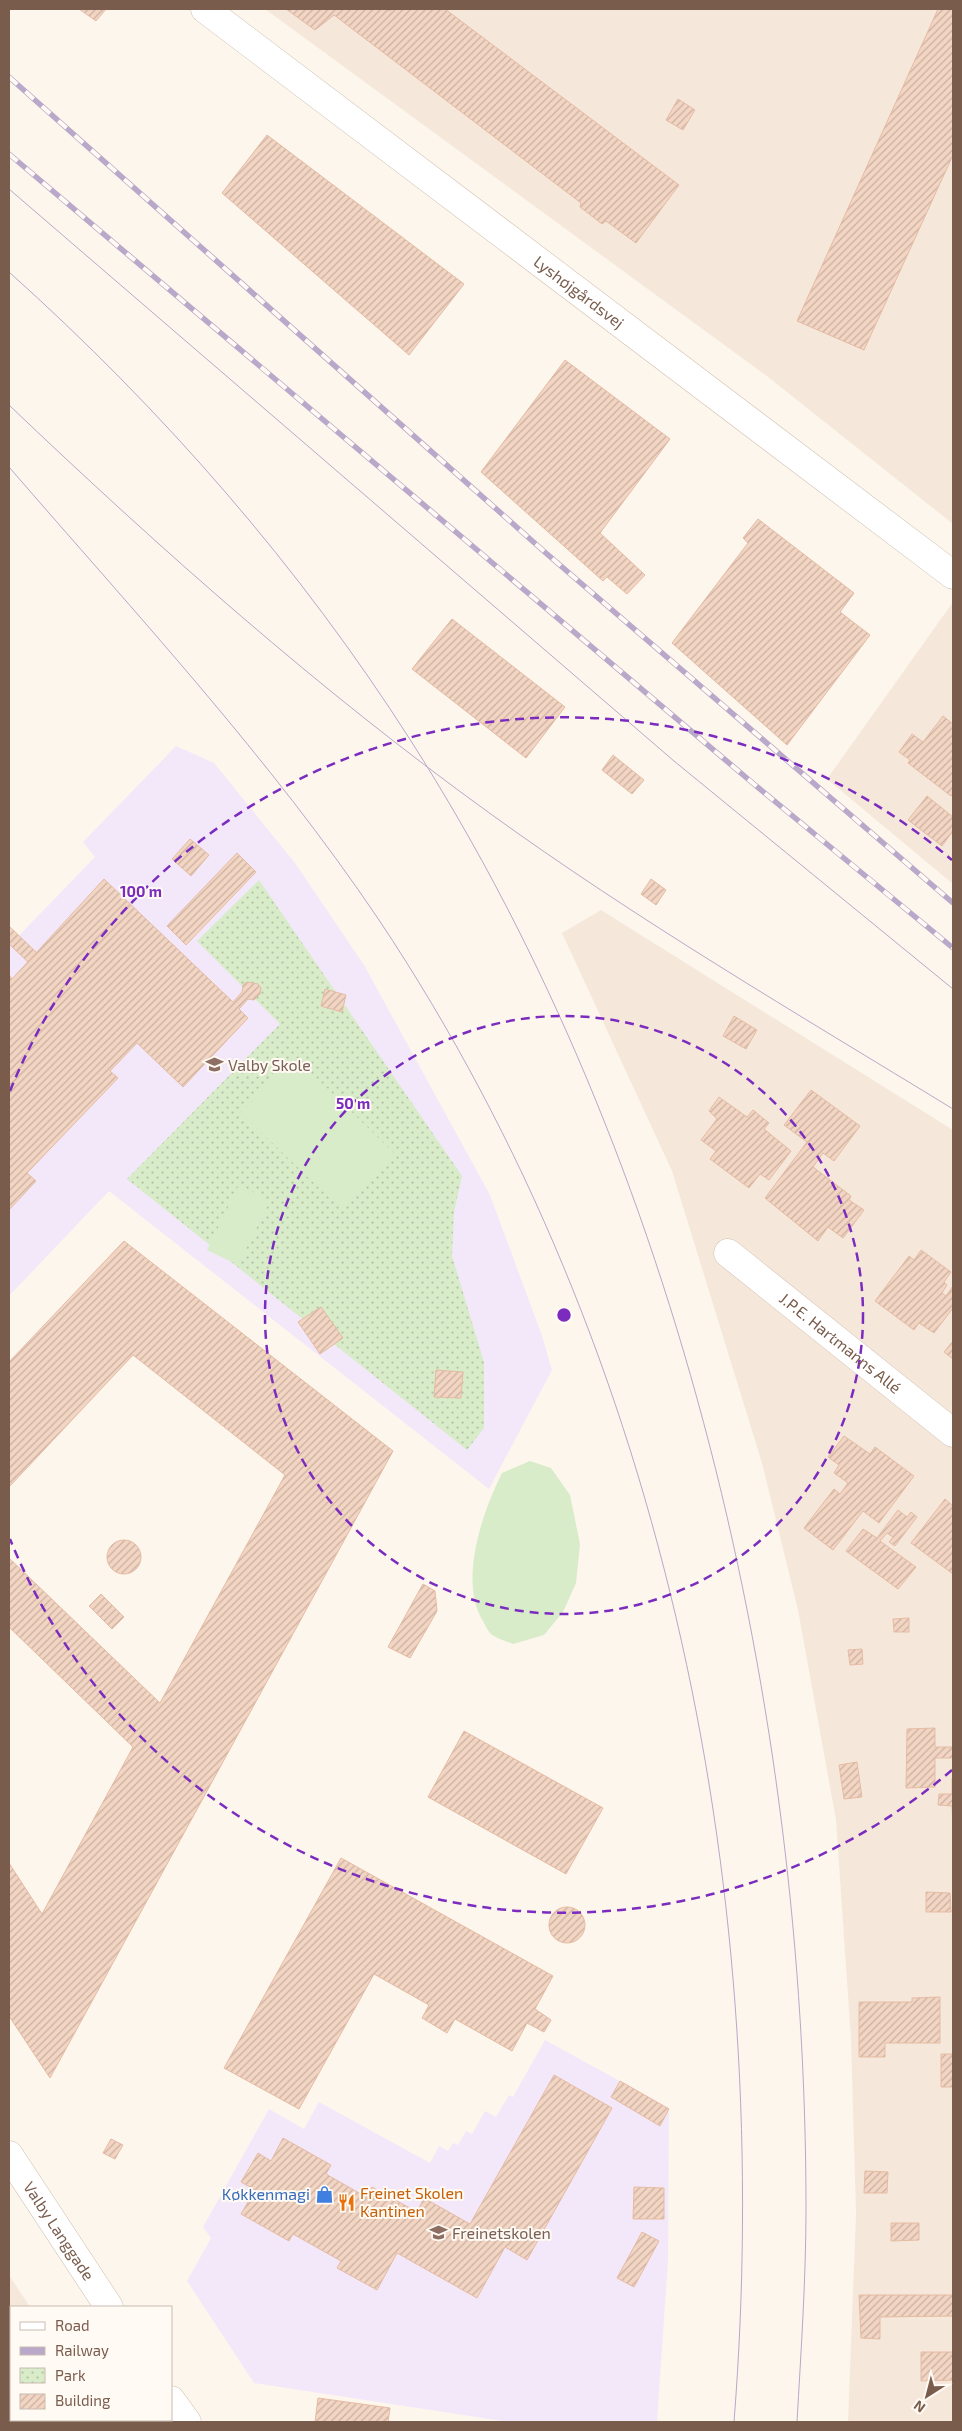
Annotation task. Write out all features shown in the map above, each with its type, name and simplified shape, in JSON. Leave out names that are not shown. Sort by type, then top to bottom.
[{"type":"street","name":"Lyshøjgårdsvej","points":[[205,9],[953,575]]},
{"type":"street","name":"J.P.E. Hartmanns Allé","points":[[728,1253],[953,1433]]},
{"type":"street","name":"Valby Langgade","points":[[9,2155],[108,2306]]},
{"type":"street","points":[[172,2401],[187,2422]]},
{"type":"shaded area","points":[[265,9],[953,9],[953,524],[768,377]]},
{"type":"shaded area","points":[[953,602],[953,884],[827,779]]},
{"type":"shaded area","name":"Valby Skole","points":[[176,746],[214,763],[295,863],[364,965],[490,1195],[542,1336],[552,1370],[489,1489],[109,1191],[9,1296],[9,946],[95,857],[83,842]]},
{"type":"shaded area","points":[[601,910],[953,1130],[953,2422],[848,2422],[856,2214],[851,2039],[836,1820],[798,1610],[762,1463],[672,1171],[562,933]]},
{"type":"shaded area","name":"Freinetskolen","points":[[545,2040],[669,2108],[668,2260],[657,2422],[509,2422],[254,2383],[187,2281],[211,2238],[203,2227],[269,2109],[304,2129],[319,2102],[430,2163],[439,2146],[448,2151],[453,2143],[458,2145],[466,2131],[472,2134],[485,2111],[496,2117],[509,2095],[513,2097]]},
{"type":"shaded area","points":[[9,2275],[29,2306],[10,2306],[9,2408]]},
{"type":"green space","points":[[259,880],[462,1176],[454,1212],[452,1256],[484,1362],[484,1428],[467,1450],[127,1179],[280,1024],[197,941]]},
{"type":"green space","points":[[295,1057],[394,1153],[341,1209],[241,1113]]},
{"type":"green space","points":[[239,1185],[270,1201],[238,1265],[207,1250]]},
{"type":"green space","points":[[530,1461],[551,1468],[570,1495],[580,1544],[576,1583],[563,1612],[544,1635],[513,1644],[493,1636],[485,1624],[476,1605],[473,1567],[481,1526],[502,1473]]},
{"type":"building","points":[[79,9],[106,9],[96,21]]},
{"type":"building","points":[[286,9],[387,9],[389,11],[393,9],[445,9],[679,185],[636,243],[606,221],[602,224],[580,207],[581,203],[334,15],[315,30]]},
{"type":"building","points":[[938,9],[953,9],[953,155],[864,350],[797,321]]},
{"type":"building","points":[[678,99],[695,110],[683,130],[666,120]]},
{"type":"building","points":[[267,135],[464,284],[409,355],[222,193]]},
{"type":"building","points":[[565,360],[670,439],[600,533],[645,575],[627,594],[607,577],[603,581],[481,472]]},
{"type":"building","points":[[758,519],[854,593],[840,612],[870,635],[787,745],[672,643],[748,543],[743,538]]},
{"type":"building","points":[[452,619],[565,707],[526,758],[412,669]]},
{"type":"building","points":[[943,716],[953,724],[953,793],[951,796],[908,763],[910,760],[899,752],[912,734],[923,742]]},
{"type":"building","points":[[613,755],[644,780],[632,794],[602,770]]},
{"type":"building","points":[[927,796],[953,817],[953,831],[942,846],[908,820]]},
{"type":"building","points":[[190,839],[209,855],[191,876],[172,859]]},
{"type":"building","points":[[237,853],[256,872],[186,945],[167,926]]},
{"type":"building","points":[[104,879],[233,1002],[242,992],[243,985],[247,982],[258,984],[261,988],[260,994],[254,1000],[248,999],[239,1009],[248,1018],[183,1087],[137,1043],[110,1071],[118,1078],[27,1173],[36,1181],[9,1210],[9,975],[12,979]]},
{"type":"building","points":[[651,879],[666,890],[656,905],[641,894]]},
{"type":"building","points":[[9,926],[37,953],[28,962],[9,944]]},
{"type":"building","points":[[325,989],[346,995],[342,1012],[321,1006]]},
{"type":"building","points":[[734,1016],[757,1030],[746,1049],[723,1036]]},
{"type":"building","points":[[811,1090],[860,1126],[834,1161],[823,1153],[813,1167],[851,1196],[849,1200],[864,1210],[843,1238],[828,1227],[818,1241],[765,1198],[807,1142],[784,1125]]},
{"type":"building","points":[[719,1097],[747,1117],[753,1110],[769,1123],[764,1129],[791,1151],[769,1180],[760,1174],[749,1188],[710,1159],[716,1151],[701,1140],[717,1119],[709,1111]]},
{"type":"building","points":[[124,1241],[393,1451],[50,2078],[9,2016],[9,1863],[42,1914],[133,1747],[9,1627],[9,1558],[160,1703],[285,1475],[133,1355],[9,1487],[9,1362]]},
{"type":"building","points":[[921,1250],[951,1272],[944,1282],[947,1285],[942,1293],[946,1296],[953,1286],[953,1308],[934,1333],[919,1323],[914,1330],[875,1301],[909,1256],[914,1260]]},
{"type":"building","points":[[321,1307],[343,1338],[320,1354],[298,1322]]},
{"type":"building","points":[[953,1341],[953,1359],[944,1352]]},
{"type":"building","points":[[436,1370],[463,1372],[461,1398],[434,1397]]},
{"type":"building","points":[[844,1436],[870,1454],[875,1447],[914,1476],[879,1523],[863,1511],[833,1550],[804,1528],[834,1489],[840,1494],[848,1483],[834,1473],[839,1465],[828,1457]]},
{"type":"building","points":[[945,1499],[953,1506],[953,1574],[911,1543]]},
{"type":"building","points":[[898,1510],[907,1517],[911,1512],[917,1517],[895,1546],[889,1542],[893,1537],[887,1533],[880,1541],[916,1567],[898,1589],[846,1551],[863,1529],[877,1538]]},
{"type":"building","points":[[124,1540],[136,1545],[141,1557],[136,1569],[124,1574],[112,1569],[107,1557],[112,1545]]},
{"type":"building","points":[[423,1584],[435,1591],[437,1611],[410,1658],[388,1647]]},
{"type":"building","points":[[101,1594],[124,1617],[112,1629],[89,1606]]},
{"type":"building","points":[[909,1618],[909,1632],[894,1632],[893,1619]]},
{"type":"building","points":[[862,1649],[863,1664],[850,1665],[848,1650]]},
{"type":"building","points":[[935,1728],[935,1747],[953,1747],[953,1758],[935,1758],[935,1787],[906,1788],[907,1729]]},
{"type":"building","points":[[464,1731],[603,1808],[566,1874],[428,1797]]},
{"type":"building","points":[[857,1762],[862,1797],[844,1799],[839,1765]]},
{"type":"building","points":[[952,1778],[953,1826],[952,1806],[938,1805],[939,1794],[952,1794]]},
{"type":"building","points":[[341,1858],[553,1976],[535,2009],[551,2020],[544,2032],[527,2023],[512,2051],[455,2019],[447,2033],[422,2018],[429,2005],[374,1974],[299,2109],[224,2068]]},
{"type":"building","points":[[926,1892],[950,1893],[951,1912],[926,1912]]},
{"type":"building","points":[[567,1907],[579,1913],[585,1925],[579,1937],[567,1943],[555,1937],[549,1925],[555,1913]]},
{"type":"building","points":[[940,1997],[940,2043],[885,2043],[885,2057],[859,2057],[859,2002],[912,2002],[912,1998]]},
{"type":"building","points":[[941,2054],[953,2054],[953,2087],[941,2087]]},
{"type":"building","points":[[554,2075],[612,2108],[527,2260],[505,2247],[477,2298],[397,2253],[377,2290],[337,2268],[341,2261],[293,2234],[289,2241],[241,2214],[255,2190],[241,2182],[258,2153],[271,2161],[283,2138],[331,2165],[326,2174],[366,2197],[372,2187],[417,2212],[424,2198],[470,2224]]},
{"type":"building","points":[[620,2081],[669,2109],[660,2126],[611,2097]]},
{"type":"building","points":[[111,2139],[123,2145],[115,2159],[103,2153]]},
{"type":"building","points":[[865,2171],[888,2172],[887,2193],[864,2193]]},
{"type":"building","points":[[634,2187],[664,2188],[664,2219],[633,2219]]},
{"type":"building","points":[[891,2223],[919,2223],[919,2240],[891,2241]]},
{"type":"building","points":[[642,2232],[659,2241],[634,2287],[617,2278]]},
{"type":"building","points":[[859,2295],[953,2295],[953,2316],[880,2317],[880,2339],[861,2338]]},
{"type":"building","points":[[921,2352],[953,2352],[953,2380],[921,2381]]},
{"type":"building","points":[[318,2398],[390,2408],[388,2422],[315,2422]]},
{"type":"tram line","points":[[9,189],[674,761],[953,989]]},
{"type":"tram line","points":[[9,272],[121,379],[175,435],[226,493],[323,614],[411,741],[505,905],[587,1078],[655,1259],[710,1446],[752,1636],[782,1828],[800,2019],[806,2208],[797,2422]]},
{"type":"tram line","points":[[9,405],[124,512],[242,617],[363,717],[488,812],[544,852],[659,928],[953,1109]]},
{"type":"tram line","points":[[9,467],[248,744],[337,860],[379,920],[480,1089],[563,1266],[630,1451],[681,1641],[717,1834],[737,2030],[742,2226],[734,2422]]},
{"type":"railway","points":[[9,77],[547,554],[953,903]]},
{"type":"railway","points":[[9,154],[755,785],[953,948]]},
{"type":"place","name":"Valby Skole","points":[[214,1065]]},
{"type":"place","name":"Køkkenmagi","points":[[324,2194]]},
{"type":"place","name":"Freinet Skolen Kantinen","points":[[346,2202]]},
{"type":"place","name":"Freinetskolen","points":[[438,2233]]}]
